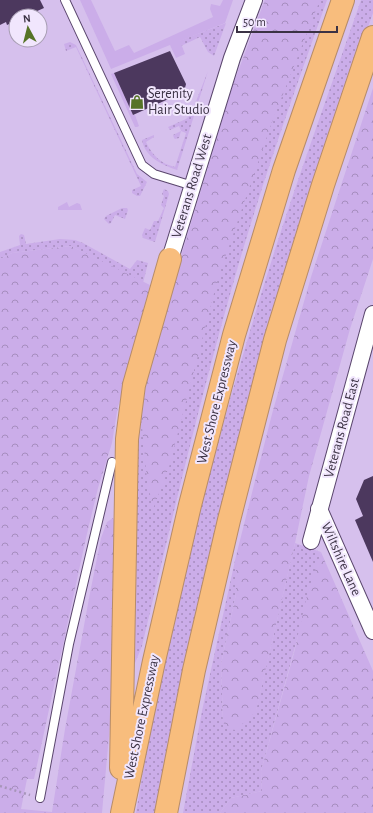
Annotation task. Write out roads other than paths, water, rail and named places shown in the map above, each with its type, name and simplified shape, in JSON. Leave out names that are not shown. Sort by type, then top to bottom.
[{"type":"highway","name":"West Shore Expressway","points":[[121,813],[157,646],[190,505],[234,335],[284,170],[343,0]]},
{"type":"highway","points":[[166,813],[196,662],[229,520],[275,340],[323,185],[373,37]]},
{"type":"highway","points":[[121,813],[127,439],[134,385],[170,259]]},
{"type":"street","name":"Veterans Road West","points":[[170,259],[232,58],[254,0]]},
{"type":"street","name":"Veterans Road East","points":[[311,541],[373,314]]},
{"type":"street","name":"Wiltshire Lane","points":[[320,509],[373,631]]},
{"type":"lane","points":[[65,0],[142,165],[154,174],[193,186]]},
{"type":"lane","points":[[40,798],[69,644],[112,462]]},
{"type":"place","name":"Serenity Hair Studio","points":[[137,102]]}]
